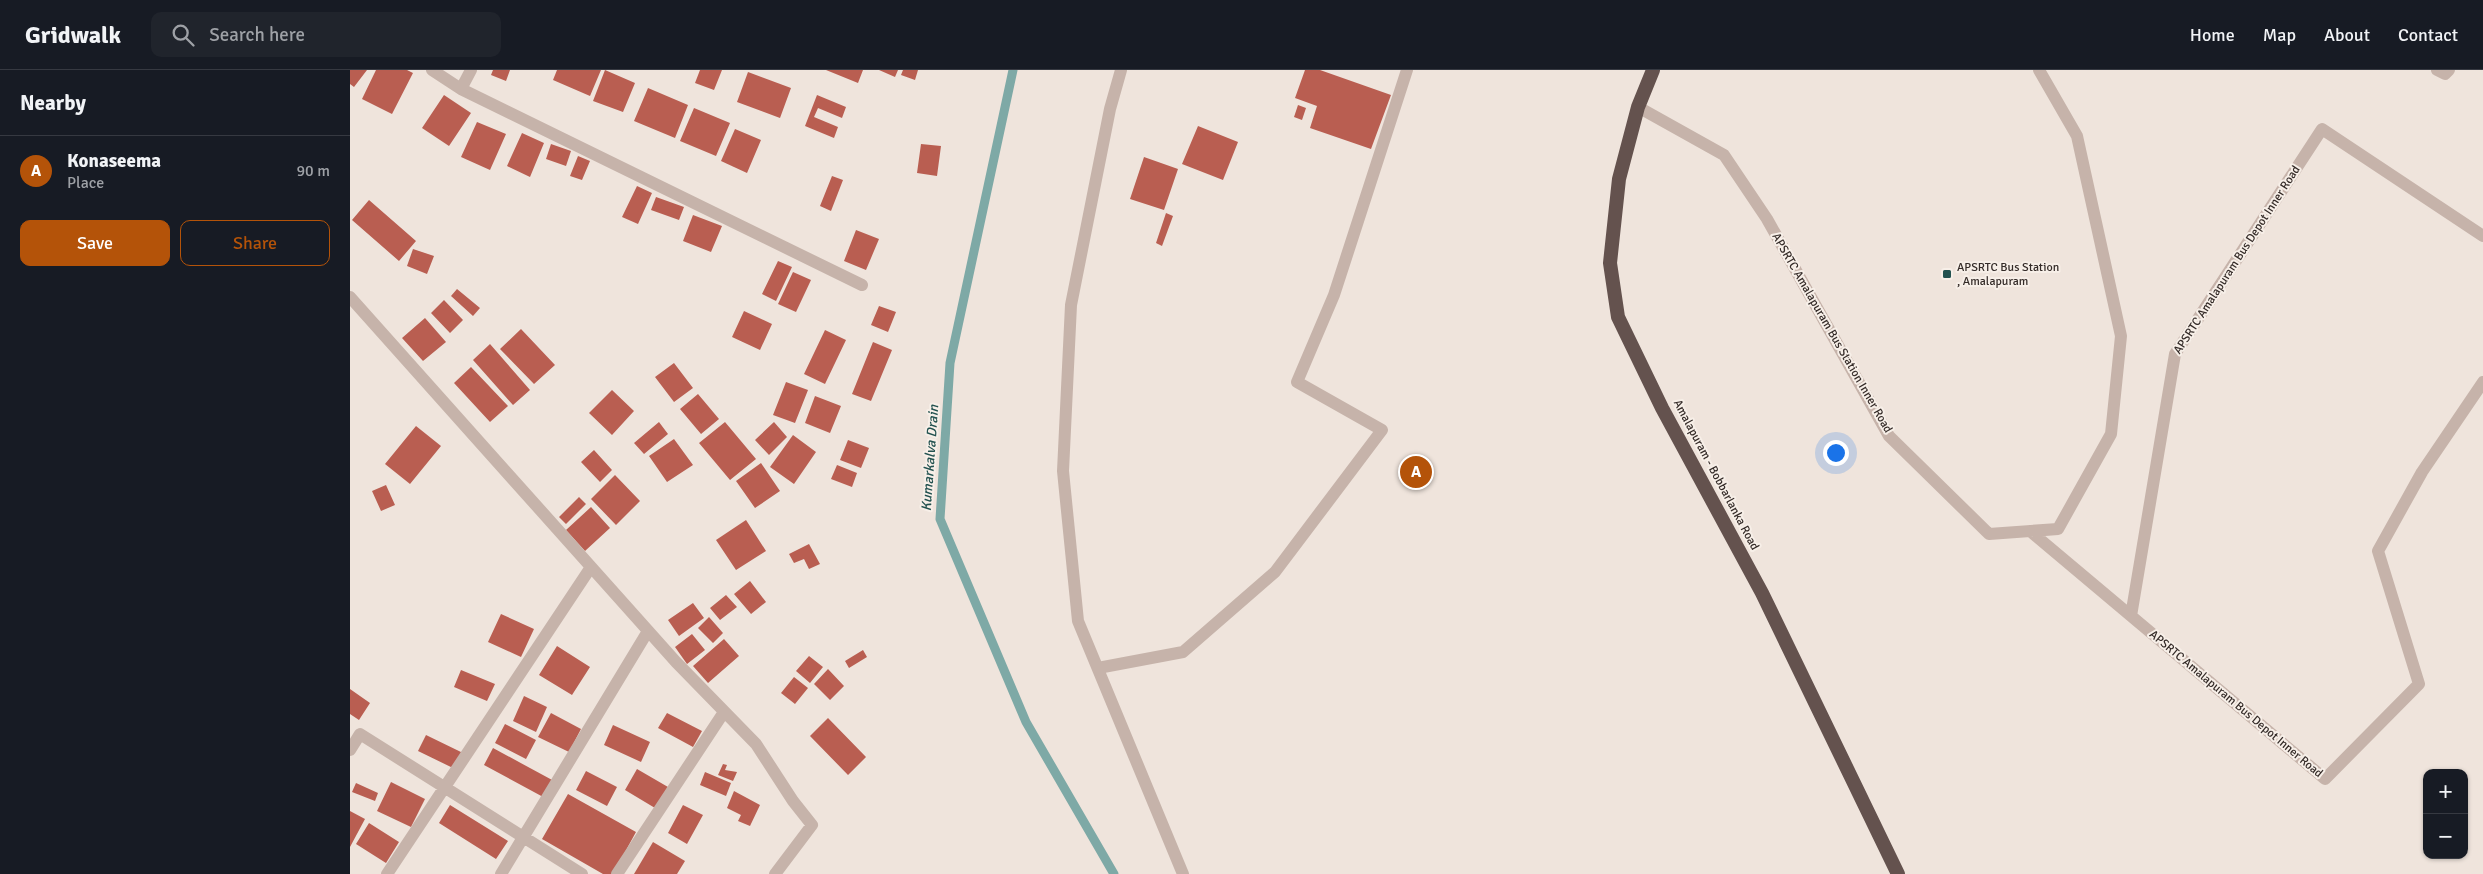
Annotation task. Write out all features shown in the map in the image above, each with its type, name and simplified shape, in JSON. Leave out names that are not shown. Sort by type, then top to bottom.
[{"type":"highway","name":"Amalapuram - Bobbarlanka Road","points":[[1653,70],[1638,107],[1619,179],[1610,263],[1618,317],[1662,408],[1762,592],[1898,874]]},
{"type":"street","points":[[432,70],[461,89],[862,285]]},
{"type":"street","points":[[461,89],[470,70]]},
{"type":"street","points":[[1121,70],[1110,109],[1071,305],[1064,461],[1078,621],[1183,874]]},
{"type":"street","points":[[1098,668],[1183,652],[1275,572],[1382,430],[1297,382],[1334,294],[1406,70]]},
{"type":"street","name":"APSRTC Amalapuram Bus Station Inner Road","points":[[1638,107],[1724,155],[1768,219],[1889,436],[1989,534],[2058,529],[2111,434],[2121,336],[2077,136],[2039,70]]},
{"type":"street","points":[[2437,70],[2445,74],[2449,70]]},
{"type":"street","name":"APSRTC Amalapuram Bus Depot Inner Road","points":[[2131,616],[2175,354],[2322,129],[2483,236]]},
{"type":"street","points":[[350,297],[648,631],[756,744],[812,826],[776,874]]},
{"type":"street","name":"APSRTC Amalapuram Bus Depot Inner Road","points":[[2030,531],[2325,779],[2419,684],[2378,551],[2422,472],[2483,382]]},
{"type":"street","points":[[387,874],[590,567]]},
{"type":"street","points":[[501,874],[648,631]]},
{"type":"street","points":[[617,874],[724,712]]},
{"type":"street","points":[[350,750],[360,734],[582,874]]},
{"type":"building","points":[[350,70],[367,70],[354,87],[350,84]]},
{"type":"building","points":[[376,70],[407,70],[413,73],[392,114],[362,99]]},
{"type":"building","points":[[493,70],[510,70],[506,81],[491,75]]},
{"type":"building","points":[[557,70],[601,70],[590,96],[553,80]]},
{"type":"building","points":[[605,70],[635,83],[623,112],[593,101]]},
{"type":"building","points":[[700,70],[722,70],[714,90],[695,83]]},
{"type":"building","points":[[826,70],[863,70],[858,83]]},
{"type":"building","points":[[879,70],[898,70],[895,77]]},
{"type":"building","points":[[903,70],[918,70],[915,80],[901,75]]},
{"type":"building","points":[[1305,70],[1320,70],[1391,95],[1371,149],[1310,128],[1317,106],[1295,98]]},
{"type":"building","points":[[748,72],[791,88],[780,118],[737,102]]},
{"type":"building","points":[[648,88],[688,105],[675,138],[634,121]]},
{"type":"building","points":[[444,95],[471,113],[449,146],[422,128]]},
{"type":"building","points":[[817,95],[846,107],[842,118],[818,108],[814,117],[838,127],[834,138],[805,126]]},
{"type":"building","points":[[1298,105],[1306,108],[1302,120],[1294,117]]},
{"type":"building","points":[[694,108],[730,123],[716,156],[680,141]]},
{"type":"building","points":[[477,122],[506,134],[490,170],[461,157]]},
{"type":"building","points":[[1198,126],[1238,142],[1223,180],[1182,164]]},
{"type":"building","points":[[735,129],[761,140],[747,173],[721,161]]},
{"type":"building","points":[[522,133],[544,143],[530,177],[507,166]]},
{"type":"building","points":[[551,144],[571,151],[566,166],[546,159]]},
{"type":"building","points":[[921,144],[941,146],[937,176],[917,173]]},
{"type":"building","points":[[578,156],[590,161],[582,180],[570,176]]},
{"type":"building","points":[[1144,157],[1178,169],[1164,210],[1130,199]]},
{"type":"building","points":[[832,176],[843,180],[831,211],[820,206]]},
{"type":"building","points":[[637,186],[652,193],[638,224],[622,217]]},
{"type":"building","points":[[656,197],[684,207],[679,220],[651,210]]},
{"type":"building","points":[[369,200],[416,241],[399,261],[352,220]]},
{"type":"building","points":[[1166,213],[1173,216],[1162,246],[1156,243]]},
{"type":"building","points":[[693,215],[722,226],[711,252],[683,241]]},
{"type":"building","points":[[856,230],[879,239],[866,270],[844,261]]},
{"type":"building","points":[[413,249],[434,256],[427,274],[407,266]]},
{"type":"building","points":[[778,261],[792,267],[776,301],[762,294]]},
{"type":"building","points":[[793,272],[811,280],[796,312],[778,304]]},
{"type":"building","points":[[457,289],[480,308],[473,316],[451,296]]},
{"type":"building","points":[[444,300],[463,320],[450,333],[431,313]]},
{"type":"building","points":[[879,306],[896,312],[888,332],[871,325]]},
{"type":"building","points":[[744,311],[772,324],[760,350],[732,337]]},
{"type":"building","points":[[425,318],[446,342],[423,361],[402,338]]},
{"type":"building","points":[[521,329],[555,365],[534,384],[500,349]]},
{"type":"building","points":[[825,330],[846,340],[825,384],[804,374]]},
{"type":"building","points":[[873,342],[892,350],[871,401],[852,394]]},
{"type":"building","points":[[490,344],[530,390],[513,405],[473,360]]},
{"type":"building","points":[[674,363],[693,388],[674,402],[655,377]]},
{"type":"building","points":[[471,367],[508,406],[490,422],[454,383]]},
{"type":"building","points":[[786,382],[808,390],[795,423],[773,415]]},
{"type":"building","points":[[612,390],[634,411],[612,435],[589,413]]},
{"type":"building","points":[[698,394],[719,419],[701,434],[680,409]]},
{"type":"building","points":[[815,396],[841,406],[830,433],[805,423]]},
{"type":"building","points":[[659,422],[668,434],[644,454],[634,443]]},
{"type":"building","points":[[725,422],[756,459],[730,480],[699,443]]},
{"type":"building","points":[[774,422],[787,437],[769,455],[755,440]]},
{"type":"building","points":[[416,426],[441,446],[410,484],[385,464]]},
{"type":"building","points":[[793,435],[816,452],[794,484],[770,467]]},
{"type":"building","points":[[674,439],[693,465],[667,482],[649,456]]},
{"type":"building","points":[[848,440],[869,448],[861,468],[840,460]]},
{"type":"building","points":[[594,450],[612,470],[600,482],[581,462]]},
{"type":"building","points":[[761,463],[780,491],[755,508],[736,481]]},
{"type":"building","points":[[837,465],[857,473],[852,487],[831,479]]},
{"type":"building","points":[[615,475],[640,501],[616,525],[591,499]]},
{"type":"building","points":[[386,485],[395,505],[381,511],[372,491]]},
{"type":"building","points":[[579,497],[586,504],[566,524],[559,517]]},
{"type":"building","points":[[591,507],[610,528],[585,551],[566,530]]},
{"type":"building","points":[[746,520],[766,551],[736,570],[716,540]]},
{"type":"building","points":[[809,544],[820,564],[809,569],[804,559],[794,563],[789,554]]},
{"type":"building","points":[[750,581],[766,602],[751,614],[734,594]]},
{"type":"building","points":[[726,595],[737,607],[720,620],[710,608]]},
{"type":"building","points":[[693,603],[704,618],[679,636],[668,620]]},
{"type":"building","points":[[501,614],[534,629],[521,657],[488,642]]},
{"type":"building","points":[[709,617],[723,633],[713,643],[698,628]]},
{"type":"building","points":[[692,634],[705,650],[687,664],[675,647]]},
{"type":"building","points":[[724,639],[739,656],[708,683],[693,666]]},
{"type":"building","points":[[557,646],[590,667],[572,695],[539,675]]},
{"type":"building","points":[[863,650],[867,657],[849,668],[845,661]]},
{"type":"building","points":[[809,656],[823,667],[810,683],[796,671]]},
{"type":"building","points":[[828,669],[844,686],[830,700],[814,684]]},
{"type":"building","points":[[461,670],[495,684],[487,701],[454,687]]},
{"type":"building","points":[[794,677],[808,688],[795,704],[781,693]]},
{"type":"building","points":[[350,689],[370,703],[359,720],[350,714]]},
{"type":"building","points":[[524,696],[547,707],[536,732],[513,721]]},
{"type":"building","points":[[551,713],[581,729],[569,752],[538,737]]},
{"type":"building","points":[[667,713],[702,731],[693,747],[658,728]]},
{"type":"building","points":[[828,718],[866,757],[848,775],[810,736]]},
{"type":"building","points":[[505,724],[536,740],[526,759],[495,743]]},
{"type":"building","points":[[613,725],[650,742],[641,762],[604,745]]},
{"type":"building","points":[[426,735],[463,753],[455,769],[418,751]]},
{"type":"building","points":[[493,748],[554,781],[545,798],[484,765]]},
{"type":"building","points":[[723,764],[727,765],[725,770],[737,772],[733,781],[718,775]]},
{"type":"building","points":[[637,769],[668,787],[655,808],[625,790]]},
{"type":"building","points":[[586,771],[617,787],[607,806],[576,790]]},
{"type":"building","points":[[705,772],[731,783],[726,796],[700,785]]},
{"type":"building","points":[[391,782],[425,799],[411,827],[377,811]]},
{"type":"building","points":[[356,783],[378,793],[375,801],[352,792]]},
{"type":"building","points":[[734,791],[760,805],[750,826],[738,821],[741,815],[727,808]]},
{"type":"building","points":[[568,794],[636,832],[613,874],[603,874],[542,839]]},
{"type":"building","points":[[450,805],[508,841],[496,859],[439,823]]},
{"type":"building","points":[[683,805],[703,815],[687,844],[668,833]]},
{"type":"building","points":[[350,811],[365,819],[350,847]]},
{"type":"building","points":[[369,823],[399,842],[386,863],[356,844]]},
{"type":"building","points":[[653,842],[685,861],[677,874],[634,874]]},
{"type":"waterway","name":"Kumarkalva Drain","points":[[1013,70],[950,363],[940,519],[1026,722],[1114,874]]},
{"type":"place","name":"APSRTC Bus Station , Amalapuram","points":[[1947,274]]},
{"type":"place","name":"Konaseema","points":[[1416,472]]}]
